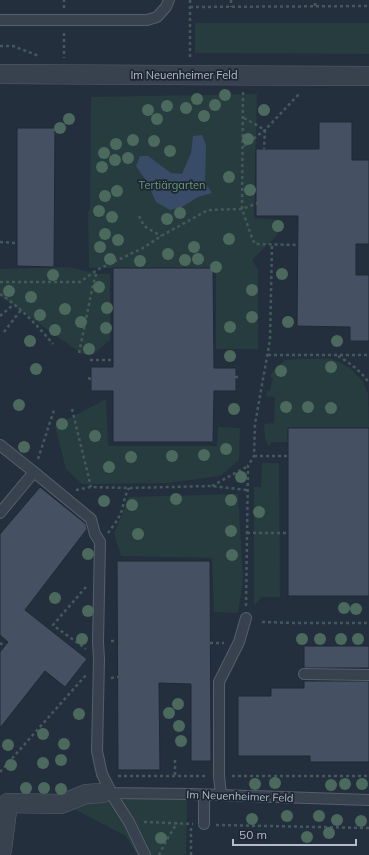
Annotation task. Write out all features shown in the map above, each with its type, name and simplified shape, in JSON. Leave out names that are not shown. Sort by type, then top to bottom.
[{"type":"street","name":"Im Neuenheimer Feld","points":[[0,74],[369,76]]},
{"type":"street","name":"Im Neuenheimer Feld","points":[[1,851],[4,800],[61,804],[86,794],[107,793]]},
{"type":"lane","points":[[0,20],[147,20],[157,17],[166,7],[169,0]]},
{"type":"lane","points":[[0,445],[91,519],[95,534],[100,542],[97,751],[107,793],[128,822],[145,855]]},
{"type":"lane","points":[[0,513],[34,472]]},
{"type":"lane","points":[[221,795],[219,776],[220,682],[239,642],[246,618]]},
{"type":"lane","points":[[304,674],[369,675]]},
{"type":"lane","name":"Im Neuenheimer Feld","points":[[107,793],[204,794],[369,800]]},
{"type":"lane","points":[[204,794],[204,824]]},
{"type":"path","points":[[190,0],[190,59]]},
{"type":"path","points":[[231,0],[231,7]]},
{"type":"path","points":[[315,0],[315,6]]},
{"type":"path","points":[[190,7],[369,6]]},
{"type":"path","points":[[243,91],[242,209],[252,238],[255,244],[298,246]]},
{"type":"path","points":[[243,146],[265,130],[300,93]]},
{"type":"path","points":[[243,118],[265,130]]},
{"type":"path","points":[[264,149],[265,130]]},
{"type":"path","points":[[0,282],[80,282],[97,270],[143,248],[161,236],[208,210],[242,209],[258,204]]},
{"type":"path","points":[[139,216],[144,226],[161,236]]},
{"type":"path","points":[[0,242],[17,243]]},
{"type":"path","points":[[246,618],[248,466],[254,456],[255,424],[270,340],[272,245]]},
{"type":"path","points":[[79,354],[97,270]]},
{"type":"path","points":[[0,294],[21,310],[53,344]]},
{"type":"path","points":[[0,316],[13,305]]},
{"type":"path","points":[[4,332],[21,310]]},
{"type":"path","points":[[268,355],[369,355]]},
{"type":"path","points":[[337,355],[352,364],[369,383]]},
{"type":"path","points":[[90,360],[113,360]]},
{"type":"path","points":[[72,409],[91,487],[128,488],[212,486],[247,490]]},
{"type":"path","points":[[34,472],[54,410]]},
{"type":"path","points":[[254,456],[288,456]]},
{"type":"path","points":[[212,486],[248,466]]},
{"type":"path","points":[[100,542],[116,523],[128,488]]},
{"type":"path","points":[[247,533],[288,533]]},
{"type":"path","points":[[0,772],[99,659],[53,625],[99,572]]},
{"type":"path","points":[[262,622],[369,623]]},
{"type":"path","points":[[0,643],[9,650]]},
{"type":"path","points":[[175,760],[175,776]]},
{"type":"path","points":[[107,793],[118,776],[369,776]]},
{"type":"path","points":[[128,822],[369,828]]},
{"type":"path","points":[[158,855],[177,823]]},
{"type":"green space","points":[[195,23],[369,23],[369,54],[195,53]]},
{"type":"green space","name":"Tertiärgarten","points":[[257,94],[254,218],[282,220],[277,235],[252,260],[258,269],[258,349],[216,349],[216,274],[213,268],[89,268],[88,212],[90,209],[91,97]]},
{"type":"green space","points":[[69,267],[99,274],[110,274],[110,340],[94,354],[82,354],[0,296],[0,269]]},
{"type":"green space","points":[[330,359],[340,362],[351,369],[363,382],[368,394],[369,428],[289,428],[288,442],[271,442],[270,445],[268,445],[265,438],[264,424],[274,423],[275,397],[266,396],[267,391],[270,391],[273,378],[270,376],[285,360]]},
{"type":"green space","points":[[106,399],[108,446],[217,446],[218,427],[240,428],[239,460],[220,476],[168,483],[82,484],[66,469],[55,426]]},
{"type":"green space","points":[[262,463],[279,463],[280,597],[262,597],[254,605],[254,487],[261,487]]},
{"type":"green space","points":[[238,494],[243,580],[238,613],[214,612],[212,558],[121,556],[114,534],[129,497]]},
{"type":"green space","points":[[187,798],[186,855],[137,855],[126,836],[72,808],[94,800]]},
{"type":"water","points":[[202,135],[206,145],[205,183],[212,193],[198,197],[182,207],[170,210],[156,202],[147,182],[136,166],[140,156],[148,156],[171,173],[182,174],[191,153],[193,136]]},
{"type":"building","points":[[319,122],[352,122],[352,160],[369,160],[369,244],[356,244],[356,275],[369,275],[369,341],[350,341],[350,327],[297,326],[298,216],[256,216],[256,149],[319,149]]},
{"type":"building","points":[[17,128],[55,128],[54,267],[17,266]]},
{"type":"building","points":[[113,268],[213,268],[214,368],[236,368],[236,391],[214,391],[213,442],[113,442],[113,391],[91,391],[91,367],[113,367]]},
{"type":"building","points":[[288,428],[369,428],[369,596],[288,596]]},
{"type":"building","points":[[40,487],[86,524],[87,529],[25,610],[87,659],[65,687],[45,671],[0,728],[0,652],[8,642],[0,635],[0,534]]},
{"type":"building","points":[[117,561],[210,561],[211,761],[191,761],[191,684],[159,683],[160,770],[118,770]]},
{"type":"building","points":[[304,646],[369,646],[369,668],[304,668]]},
{"type":"building","points":[[304,681],[369,681],[369,762],[310,762],[310,756],[238,756],[238,696],[271,696],[271,688],[304,688]]}]
